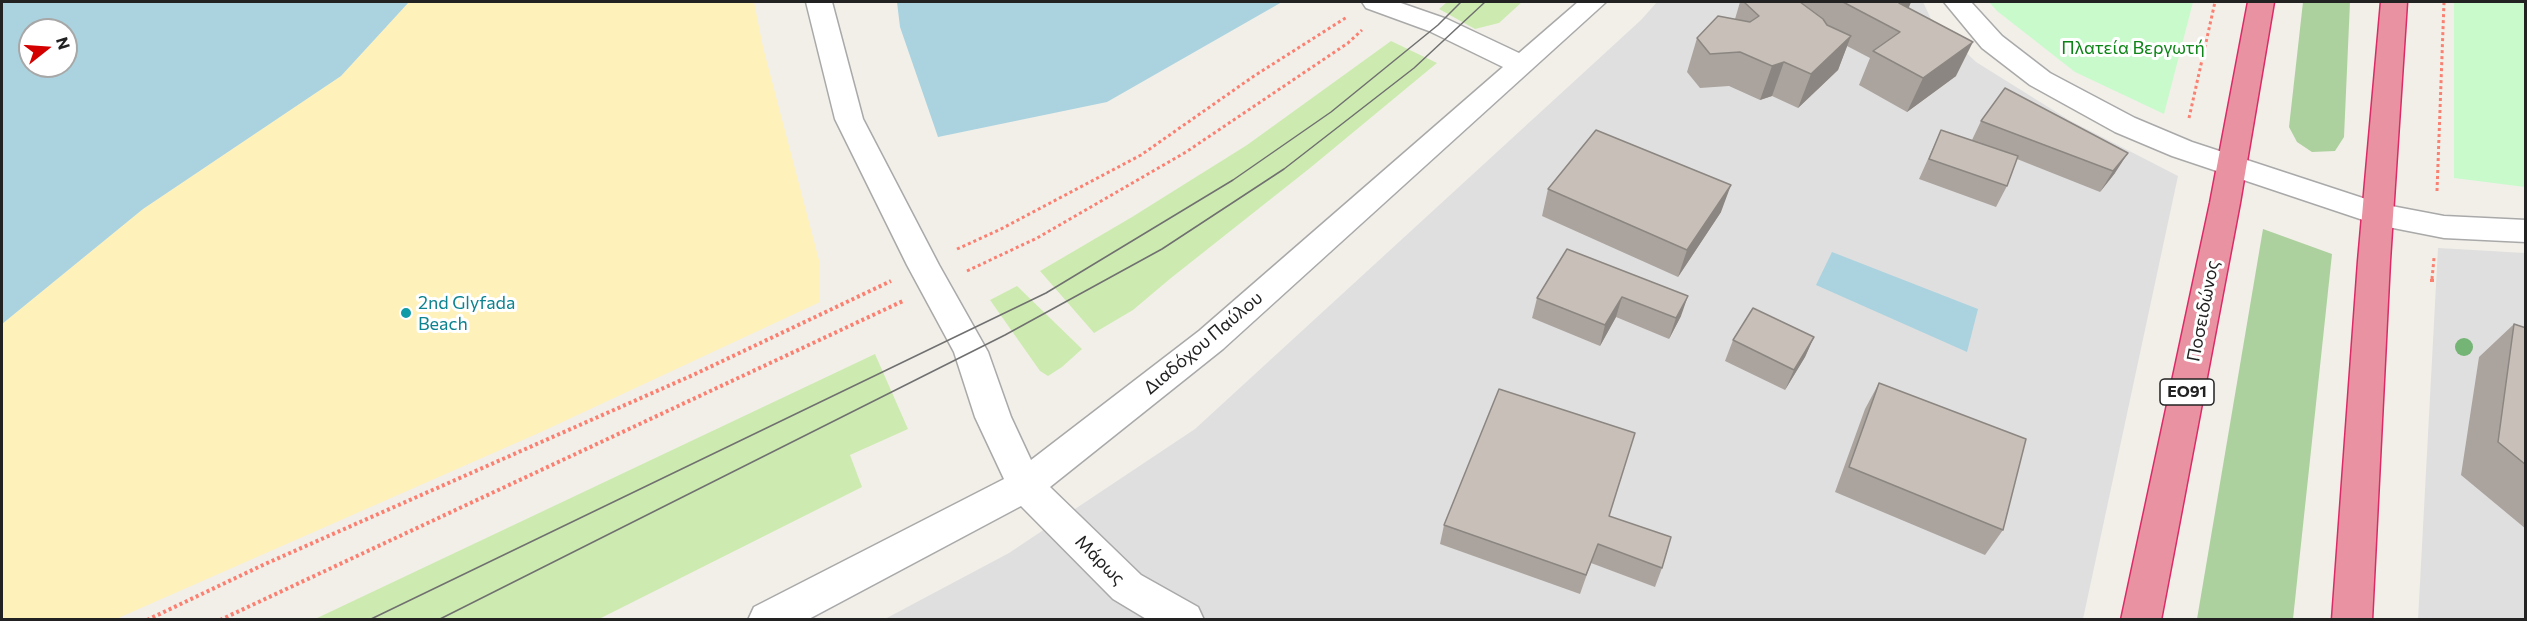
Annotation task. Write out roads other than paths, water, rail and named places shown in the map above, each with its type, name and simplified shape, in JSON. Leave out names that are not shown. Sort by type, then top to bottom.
[{"type":"highway","name":"Ποσειδώνος","points":[[2141,620],[2232,165],[2261,2]]},
{"type":"highway","points":[[2352,620],[2394,2]]},
{"type":"street","points":[[819,2],[849,119],[971,352],[993,417],[1025,486]]},
{"type":"street","name":"Διαδόχου Παύλου","points":[[768,620],[1025,486],[1211,340],[1593,2]]},
{"type":"street","points":[[1957,2],[1992,42],[2040,79],[2125,125],[2182,148],[2378,214],[2444,227],[2526,231]]},
{"type":"street","points":[[1372,7],[1438,25],[1521,65]]},
{"type":"street","name":"Μάρως","points":[[1025,486],[1128,587],[1184,620]]},
{"type":"water","points":[[2,2],[409,2],[341,76],[143,209],[2,324]]},
{"type":"water","points":[[897,2],[1282,2],[1107,102],[938,137],[900,27]]},
{"type":"water","points":[[1832,252],[1978,309],[1967,352],[1816,285]]},
{"type":"tram line","points":[[369,620],[1046,293],[1233,180],[1331,112],[1438,25],[1461,2]]},
{"type":"tram line","points":[[438,620],[1005,335],[1162,249],[1284,169],[1414,68],[1485,2]]},
{"type":"place","name":"2nd Glyfada Beach","points":[[406,313]]},
{"type":"park label","name":"Πλατεία Βεργωτή","points":[[2133,48]]}]
